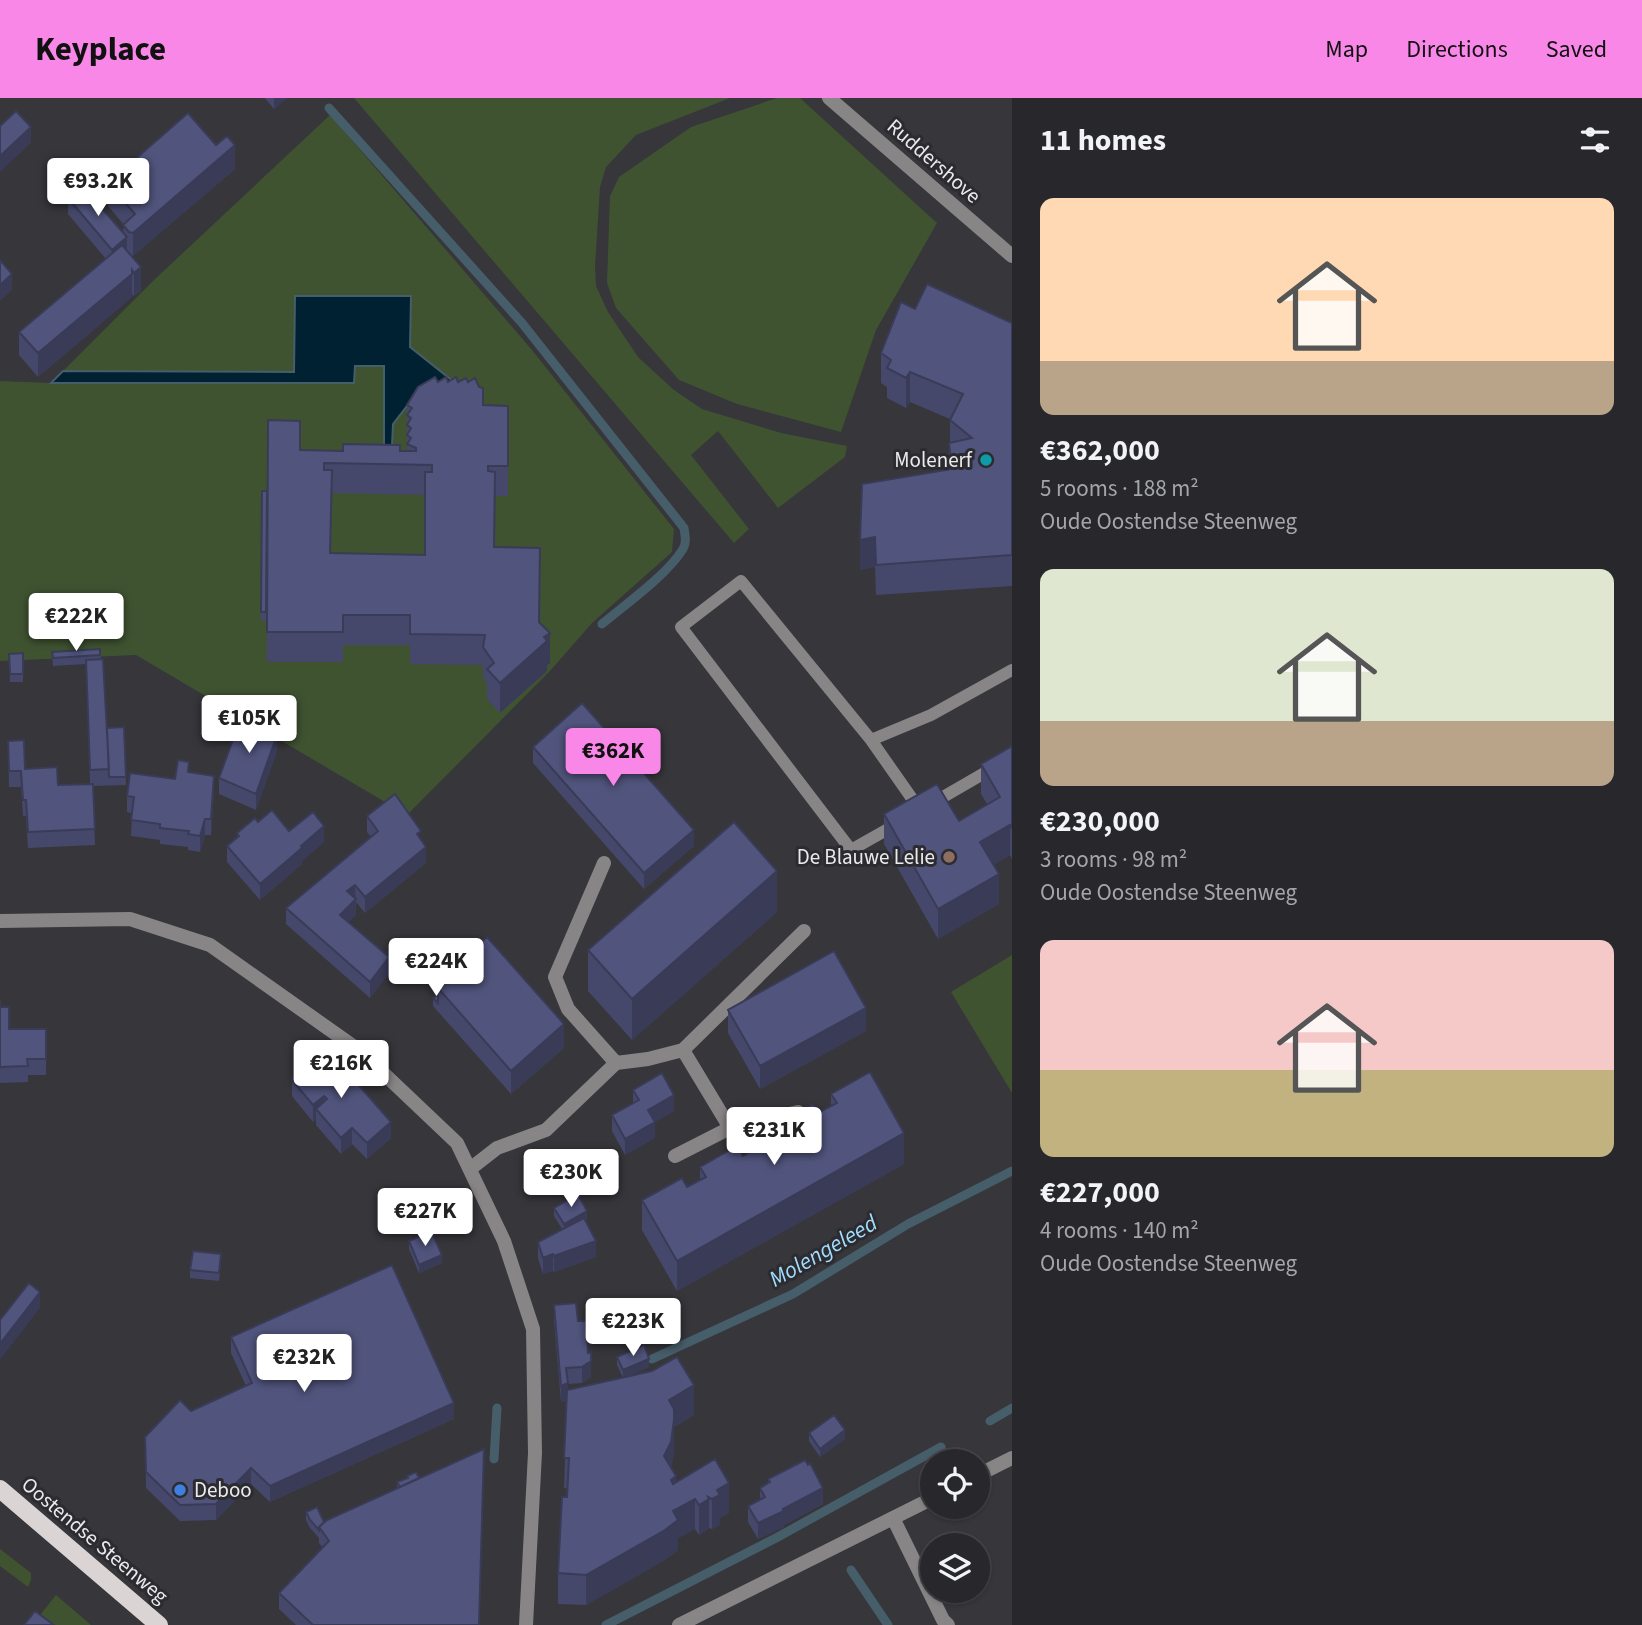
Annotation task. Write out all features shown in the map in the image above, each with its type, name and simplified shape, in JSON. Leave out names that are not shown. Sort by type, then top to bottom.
[{"type":"main road","name":"Oostendse Steenweg","points":[[0,1489],[159,1625]]},
{"type":"street","name":"Ruddershove","points":[[829,98],[1012,256]]},
{"type":"street","points":[[604,863],[555,977],[568,1009],[617,1063]]},
{"type":"street","points":[[0,921],[130,919],[210,945],[360,1051],[457,1143],[504,1241],[533,1329],[535,1453],[526,1625]]},
{"type":"street","points":[[470,1169],[497,1148],[546,1130],[617,1063],[683,1050],[804,931]]},
{"type":"street","points":[[683,1050],[730,1128]]},
{"type":"street","points":[[675,1156],[730,1128],[798,1112]]},
{"type":"street","points":[[990,1469],[1012,1458]]},
{"type":"street","points":[[680,1625],[920,1504]]},
{"type":"street","points":[[893,1518],[943,1620],[948,1625]]},
{"type":"lane","points":[[920,810],[872,740],[741,581],[681,627],[851,850],[1012,757]]},
{"type":"lane","points":[[872,740],[931,715],[1012,670]]},
{"type":"green space","points":[[354,98],[730,98],[636,135],[606,167],[600,187],[596,286],[608,312],[638,357],[674,390],[702,409],[781,433],[847,446],[845,457],[778,508],[718,431],[691,455],[749,529],[734,543]]},
{"type":"green space","points":[[777,98],[800,98],[937,223],[876,330],[841,432],[737,404],[679,380],[616,308],[607,283],[610,196],[619,177],[691,127]]},
{"type":"green space","points":[[330,115],[532,350],[674,529],[672,552],[592,623],[550,671],[407,815],[136,655],[0,661],[0,381],[51,383],[154,280]]},
{"type":"green space","points":[[1012,955],[1012,1093],[951,992]]},
{"type":"green space","points":[[0,1549],[31,1573],[28,1587],[0,1566]]},
{"type":"green space","points":[[56,1595],[91,1625],[32,1625]]},
{"type":"water","points":[[295,296],[411,296],[410,347],[459,386],[410,402],[393,424],[392,445],[384,445],[384,366],[355,366],[354,383],[51,383],[63,371],[294,372]]},
{"type":"building","points":[[16,111],[31,127],[0,156],[0,126]]},
{"type":"building","points":[[188,113],[216,145],[227,136],[235,145],[133,233],[129,232],[123,225],[135,214],[108,183]]},
{"type":"building","points":[[82,186],[127,237],[112,250],[68,198]]},
{"type":"building","points":[[122,245],[141,267],[134,273],[132,270],[132,274],[38,353],[19,332]]},
{"type":"building","points":[[0,260],[12,274],[0,285]]},
{"type":"building","name":"Molenerf","points":[[927,284],[1012,323],[1012,555],[876,565],[875,537],[860,540],[862,484],[952,469],[949,443],[972,438],[950,420],[963,394],[910,372],[906,378],[887,368],[891,360],[881,353],[901,302],[915,309]]},
{"type":"building","points":[[435,377],[438,382],[446,377],[448,382],[456,377],[458,382],[466,378],[468,382],[475,378],[479,387],[483,388],[483,405],[508,406],[508,466],[488,466],[488,471],[495,472],[494,547],[540,548],[539,622],[550,633],[544,637],[547,641],[500,683],[487,669],[494,663],[483,647],[485,635],[410,634],[410,615],[343,615],[343,632],[267,632],[268,420],[300,421],[300,450],[343,451],[343,444],[400,445],[400,451],[416,451],[416,448],[407,444],[411,438],[407,435],[411,428],[407,425],[411,418],[407,415],[412,408],[407,405],[418,387]],"holes":[[[324,463],[432,465],[432,472],[425,472],[425,555],[330,553],[332,470],[324,470]]]},
{"type":"building","points":[[262,491],[267,491],[266,612],[261,612]]},
{"type":"building","points":[[100,649],[100,655],[53,658],[52,652]]},
{"type":"building","points":[[23,653],[23,674],[10,674],[9,654]]},
{"type":"building","points":[[103,659],[109,769],[90,770],[86,660]]},
{"type":"building","points":[[582,703],[694,830],[644,873],[533,747]]},
{"type":"building","points":[[251,712],[266,719],[262,729],[277,735],[256,794],[219,778],[238,726],[244,729]]},
{"type":"building","points":[[124,727],[126,777],[109,777],[107,728]]},
{"type":"building","points":[[24,740],[25,769],[57,767],[58,785],[93,784],[95,829],[28,832],[21,771],[9,771],[8,741]]},
{"type":"building","points":[[1012,746],[1012,829],[1010,825],[980,842],[999,874],[938,909],[884,814],[937,784],[959,821],[1000,797],[981,764]]},
{"type":"building","points":[[178,760],[189,762],[188,772],[214,776],[211,819],[205,819],[200,836],[188,834],[189,831],[160,828],[160,824],[131,820],[134,797],[127,796],[130,773],[175,779]]},
{"type":"building","points":[[395,794],[421,831],[417,834],[426,847],[365,897],[355,885],[347,891],[356,899],[340,915],[389,957],[370,982],[286,908],[378,831],[367,816]]},
{"type":"building","points":[[272,810],[289,831],[313,812],[324,826],[260,884],[227,846],[239,836],[237,833],[255,818],[258,822]]},
{"type":"building","points":[[734,822],[777,871],[632,999],[588,950]]},
{"type":"building","points":[[487,937],[564,1024],[511,1071],[438,988],[461,968],[457,963]]},
{"type":"building","points":[[834,951],[866,1008],[760,1066],[728,1010]]},
{"type":"building","points":[[0,1007],[9,1007],[9,1029],[46,1029],[46,1059],[27,1059],[28,1066],[0,1067]]},
{"type":"building","points":[[333,1051],[342,1060],[339,1063],[335,1058],[326,1066],[322,1061]]},
{"type":"building","points":[[318,1057],[326,1066],[335,1058],[391,1122],[367,1143],[352,1128],[341,1138],[316,1109],[327,1099],[324,1096],[313,1105],[292,1080]]},
{"type":"building","points":[[870,1072],[904,1133],[677,1261],[642,1200],[682,1178],[687,1187],[706,1177],[700,1167],[737,1146],[743,1156],[762,1145],[756,1136],[813,1104],[818,1113],[837,1103],[831,1094]]},
{"type":"building","points":[[662,1073],[674,1095],[648,1110],[655,1122],[625,1139],[612,1115],[639,1100],[633,1090]]},
{"type":"building","points":[[578,1194],[587,1211],[564,1224],[554,1208]]},
{"type":"building","points":[[584,1218],[596,1241],[543,1258],[538,1242]]},
{"type":"building","points":[[431,1231],[442,1255],[419,1265],[409,1241]]},
{"type":"building","points":[[193,1251],[221,1254],[219,1273],[190,1270]]},
{"type":"building","points":[[392,1265],[454,1403],[270,1486],[251,1468],[216,1504],[180,1505],[146,1472],[145,1437],[180,1400],[191,1411],[252,1383],[231,1337]]},
{"type":"building","points":[[29,1283],[40,1292],[0,1344],[0,1320]]},
{"type":"building","points":[[576,1303],[578,1321],[586,1321],[591,1361],[582,1367],[566,1368],[568,1383],[561,1386],[554,1305]]},
{"type":"building","points":[[644,1345],[649,1359],[623,1370],[617,1357]]},
{"type":"building","points":[[677,1357],[694,1385],[669,1400],[674,1409],[674,1420],[671,1442],[664,1456],[676,1476],[671,1480],[673,1484],[715,1459],[729,1483],[717,1490],[720,1495],[712,1499],[708,1497],[709,1499],[699,1505],[695,1499],[673,1511],[678,1520],[665,1530],[586,1575],[558,1573],[562,1497],[567,1497],[569,1458],[564,1458],[567,1390],[652,1371]]},
{"type":"building","points":[[834,1415],[845,1430],[820,1449],[809,1433]]},
{"type":"building","points":[[484,1449],[479,1625],[313,1625],[279,1593],[329,1541],[319,1527],[327,1520]]},
{"type":"building","points":[[805,1460],[808,1465],[810,1463],[823,1488],[758,1523],[748,1506],[765,1497],[760,1488],[770,1482],[768,1479]]},
{"type":"building","points":[[416,1472],[419,1478],[400,1487],[397,1482]]},
{"type":"building","points":[[317,1507],[324,1522],[319,1530],[306,1512]]},
{"type":"building","points":[[35,1611],[54,1625],[24,1625]]},
{"type":"waterway","points":[[329,108],[522,323],[684,528],[685,544],[676,559],[646,589],[602,624]]},
{"type":"waterway","name":"Molengeleed","points":[[652,1359],[793,1294],[908,1224],[1012,1171]]},
{"type":"waterway","name":"Molengeleed","points":[[494,1459],[497,1408]]},
{"type":"waterway","points":[[990,1421],[1012,1408]]},
{"type":"waterway","points":[[606,1625],[776,1538],[941,1447]]},
{"type":"waterway","points":[[851,1570],[888,1625]]},
{"type":"place","name":"Molenerf","points":[[986,460]]},
{"type":"place","name":"De Blauwe Lelie","points":[[949,857]]},
{"type":"place","name":"Deboo","points":[[180,1490]]}]
